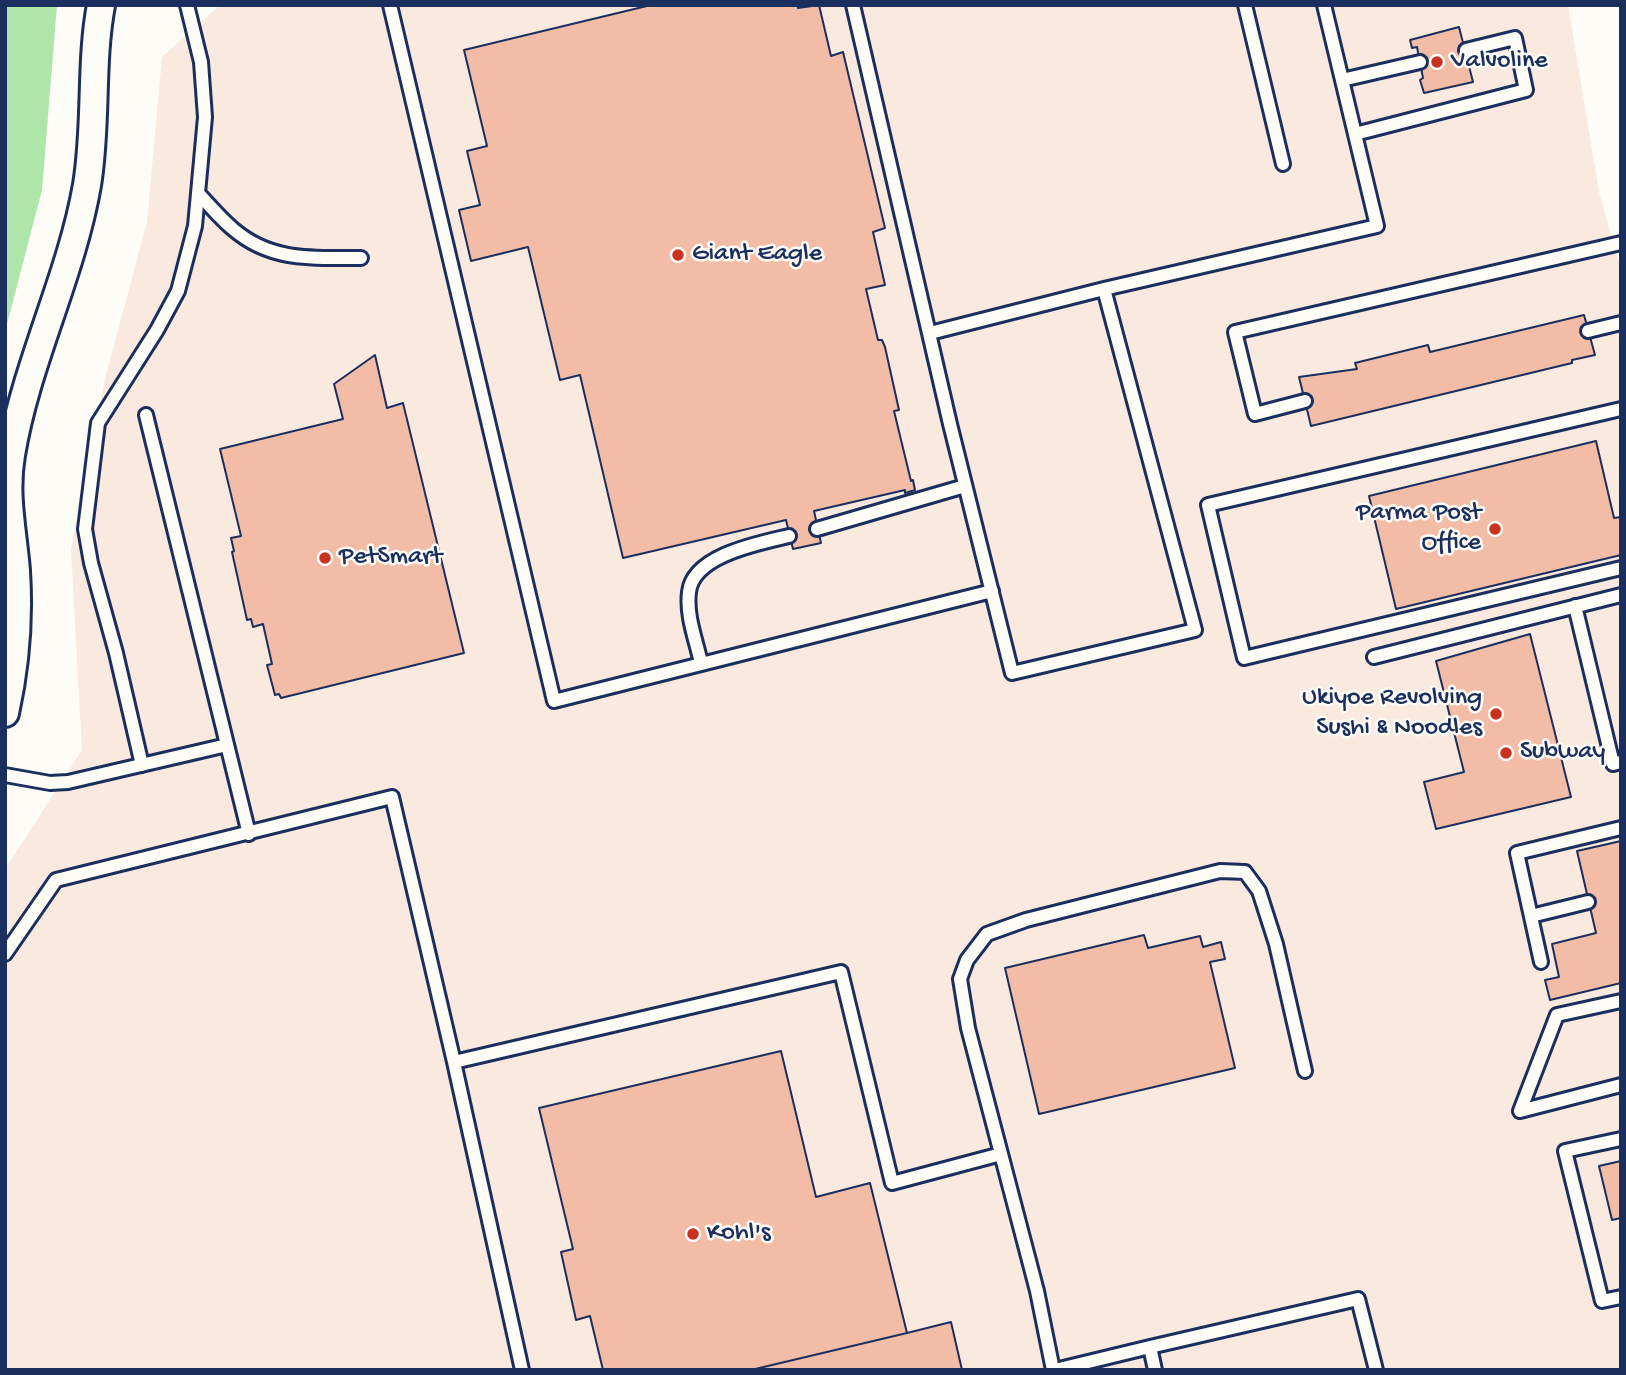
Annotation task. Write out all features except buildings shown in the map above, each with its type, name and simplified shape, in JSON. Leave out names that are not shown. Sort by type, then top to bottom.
[{"type":"street","points":[[5,713],[15,642],[16,572],[8,509],[10,456],[23,402],[67,265],[87,184],[95,38],[101,5]]},
{"type":"lane","points":[[142,765],[116,653],[91,563],[85,529],[98,422],[157,330],[178,291],[195,226],[205,117],[201,62],[187,5]]},
{"type":"lane","points":[[390,5],[554,701],[992,591]]},
{"type":"lane","points":[[853,5],[965,486],[1012,673],[1195,630],[1104,289]]},
{"type":"lane","points":[[1245,5],[1283,164]]},
{"type":"lane","points":[[930,333],[1104,289],[1377,226],[1324,5]]},
{"type":"lane","points":[[1355,134],[1527,90],[1515,38],[1466,50]]},
{"type":"lane","points":[[1342,80],[1420,62]]},
{"type":"lane","points":[[199,194],[234,230],[262,248],[281,255],[361,258]]},
{"type":"lane","points":[[1305,401],[1255,414],[1235,332],[1621,243]]},
{"type":"lane","points":[[1588,331],[1621,323]]},
{"type":"lane","points":[[1621,409],[1208,505],[1244,658],[1621,568]]},
{"type":"lane","points":[[146,415],[249,834]]},
{"type":"lane","points":[[817,529],[965,486]]},
{"type":"lane","points":[[701,663],[689,613],[689,590],[694,577],[729,554],[789,536]]},
{"type":"lane","points":[[1374,657],[1621,595]]},
{"type":"lane","points":[[1575,606],[1613,764],[1621,762]]},
{"type":"lane","points":[[5,775],[50,783],[227,745]]},
{"type":"lane","points":[[5,954],[56,880],[391,797],[454,1062],[522,1370]]},
{"type":"lane","points":[[1541,962],[1517,853],[1621,828]]},
{"type":"lane","points":[[1305,1071],[1276,944],[1259,891],[1245,872],[1220,871],[1026,920],[987,934],[967,960],[960,979],[968,1028],[1037,1291],[1054,1370],[1358,1299],[1376,1370]]},
{"type":"lane","points":[[1531,916],[1588,902]]},
{"type":"lane","points":[[454,1062],[841,972],[892,1183],[1001,1154]]},
{"type":"lane","points":[[1621,1000],[1557,1015],[1520,1111],[1621,1086]]},
{"type":"lane","points":[[1621,1139],[1565,1151],[1602,1301],[1621,1297]]},
{"type":"lane","points":[[1150,1347],[1155,1370]]},
{"type":"shaded area","points":[[220,5],[1568,5],[1599,192],[1621,271],[1621,1370],[5,1370],[5,869],[82,750],[71,549],[105,379],[147,222],[162,57]]},
{"type":"green space","points":[[5,5],[57,5],[42,190],[5,332]]},
{"type":"place","name":"Valvoline","points":[[1437,62]]},
{"type":"place","name":"Giant Eagle","points":[[678,255]]},
{"type":"place","name":"Parma Post Office","points":[[1495,529]]},
{"type":"place","name":"PetSmart","points":[[325,558]]},
{"type":"place","name":"Ukiyoe Revolving Sushi & Noodles","points":[[1496,714]]},
{"type":"place","name":"Subway","points":[[1506,753]]},
{"type":"place","name":"Kohl's","points":[[693,1234]]}]
